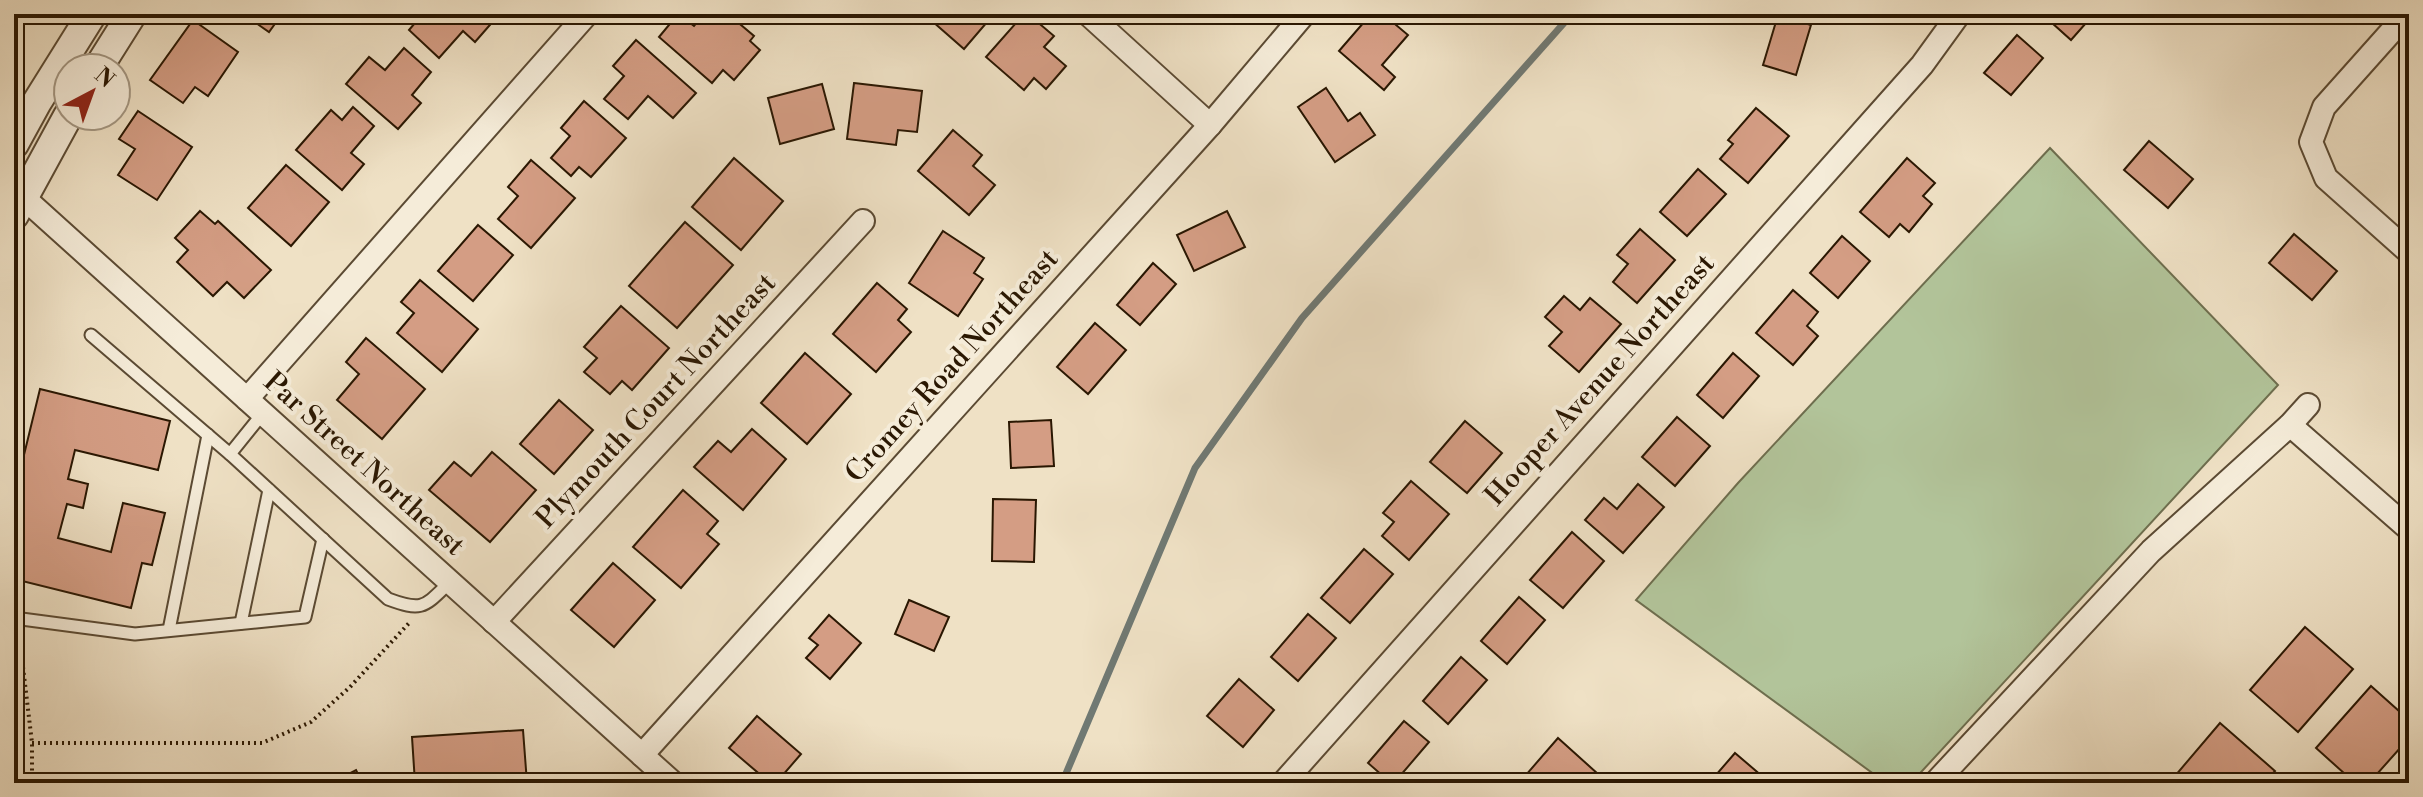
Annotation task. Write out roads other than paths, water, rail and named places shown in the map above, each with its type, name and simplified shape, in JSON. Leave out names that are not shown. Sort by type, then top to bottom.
[{"type":"street","points":[[14,144],[92,14]]},
{"type":"street","points":[[108,52],[132,14]]},
{"type":"street","points":[[255,406],[587,14]]},
{"type":"street","points":[[1088,14],[1210,125]]},
{"type":"street","name":"Cromey Road Northeast","points":[[642,755],[1210,125],[1304,14]]},
{"type":"street","name":"Hooper Avenue Northeast","points":[[1283,783],[1922,65],[1959,14]]},
{"type":"street","points":[[2407,14],[2324,107],[2311,142],[2326,178],[2409,252]]},
{"type":"street","points":[[17,200],[58,132]]},
{"type":"street","name":"Par Street Northeast","points":[[17,200],[255,406],[673,783]]},
{"type":"street","name":"Plymouth Court Northeast","points":[[494,622],[863,221]]},
{"type":"street","points":[[1935,783],[2151,551],[2308,405]]},
{"type":"street","points":[[2290,425],[2409,529]]},
{"type":"lane","points":[[91,335],[230,454],[388,599],[412,608],[429,603],[450,582]]},
{"type":"lane","points":[[230,454],[255,406]]},
{"type":"lane","points":[[169,630],[208,435]]},
{"type":"lane","points":[[241,623],[269,490]]},
{"type":"lane","points":[[14,618],[135,634],[305,617],[323,539]]},
{"type":"waterway","points":[[1062,783],[1195,468],[1302,318],[1572,14]]}]
